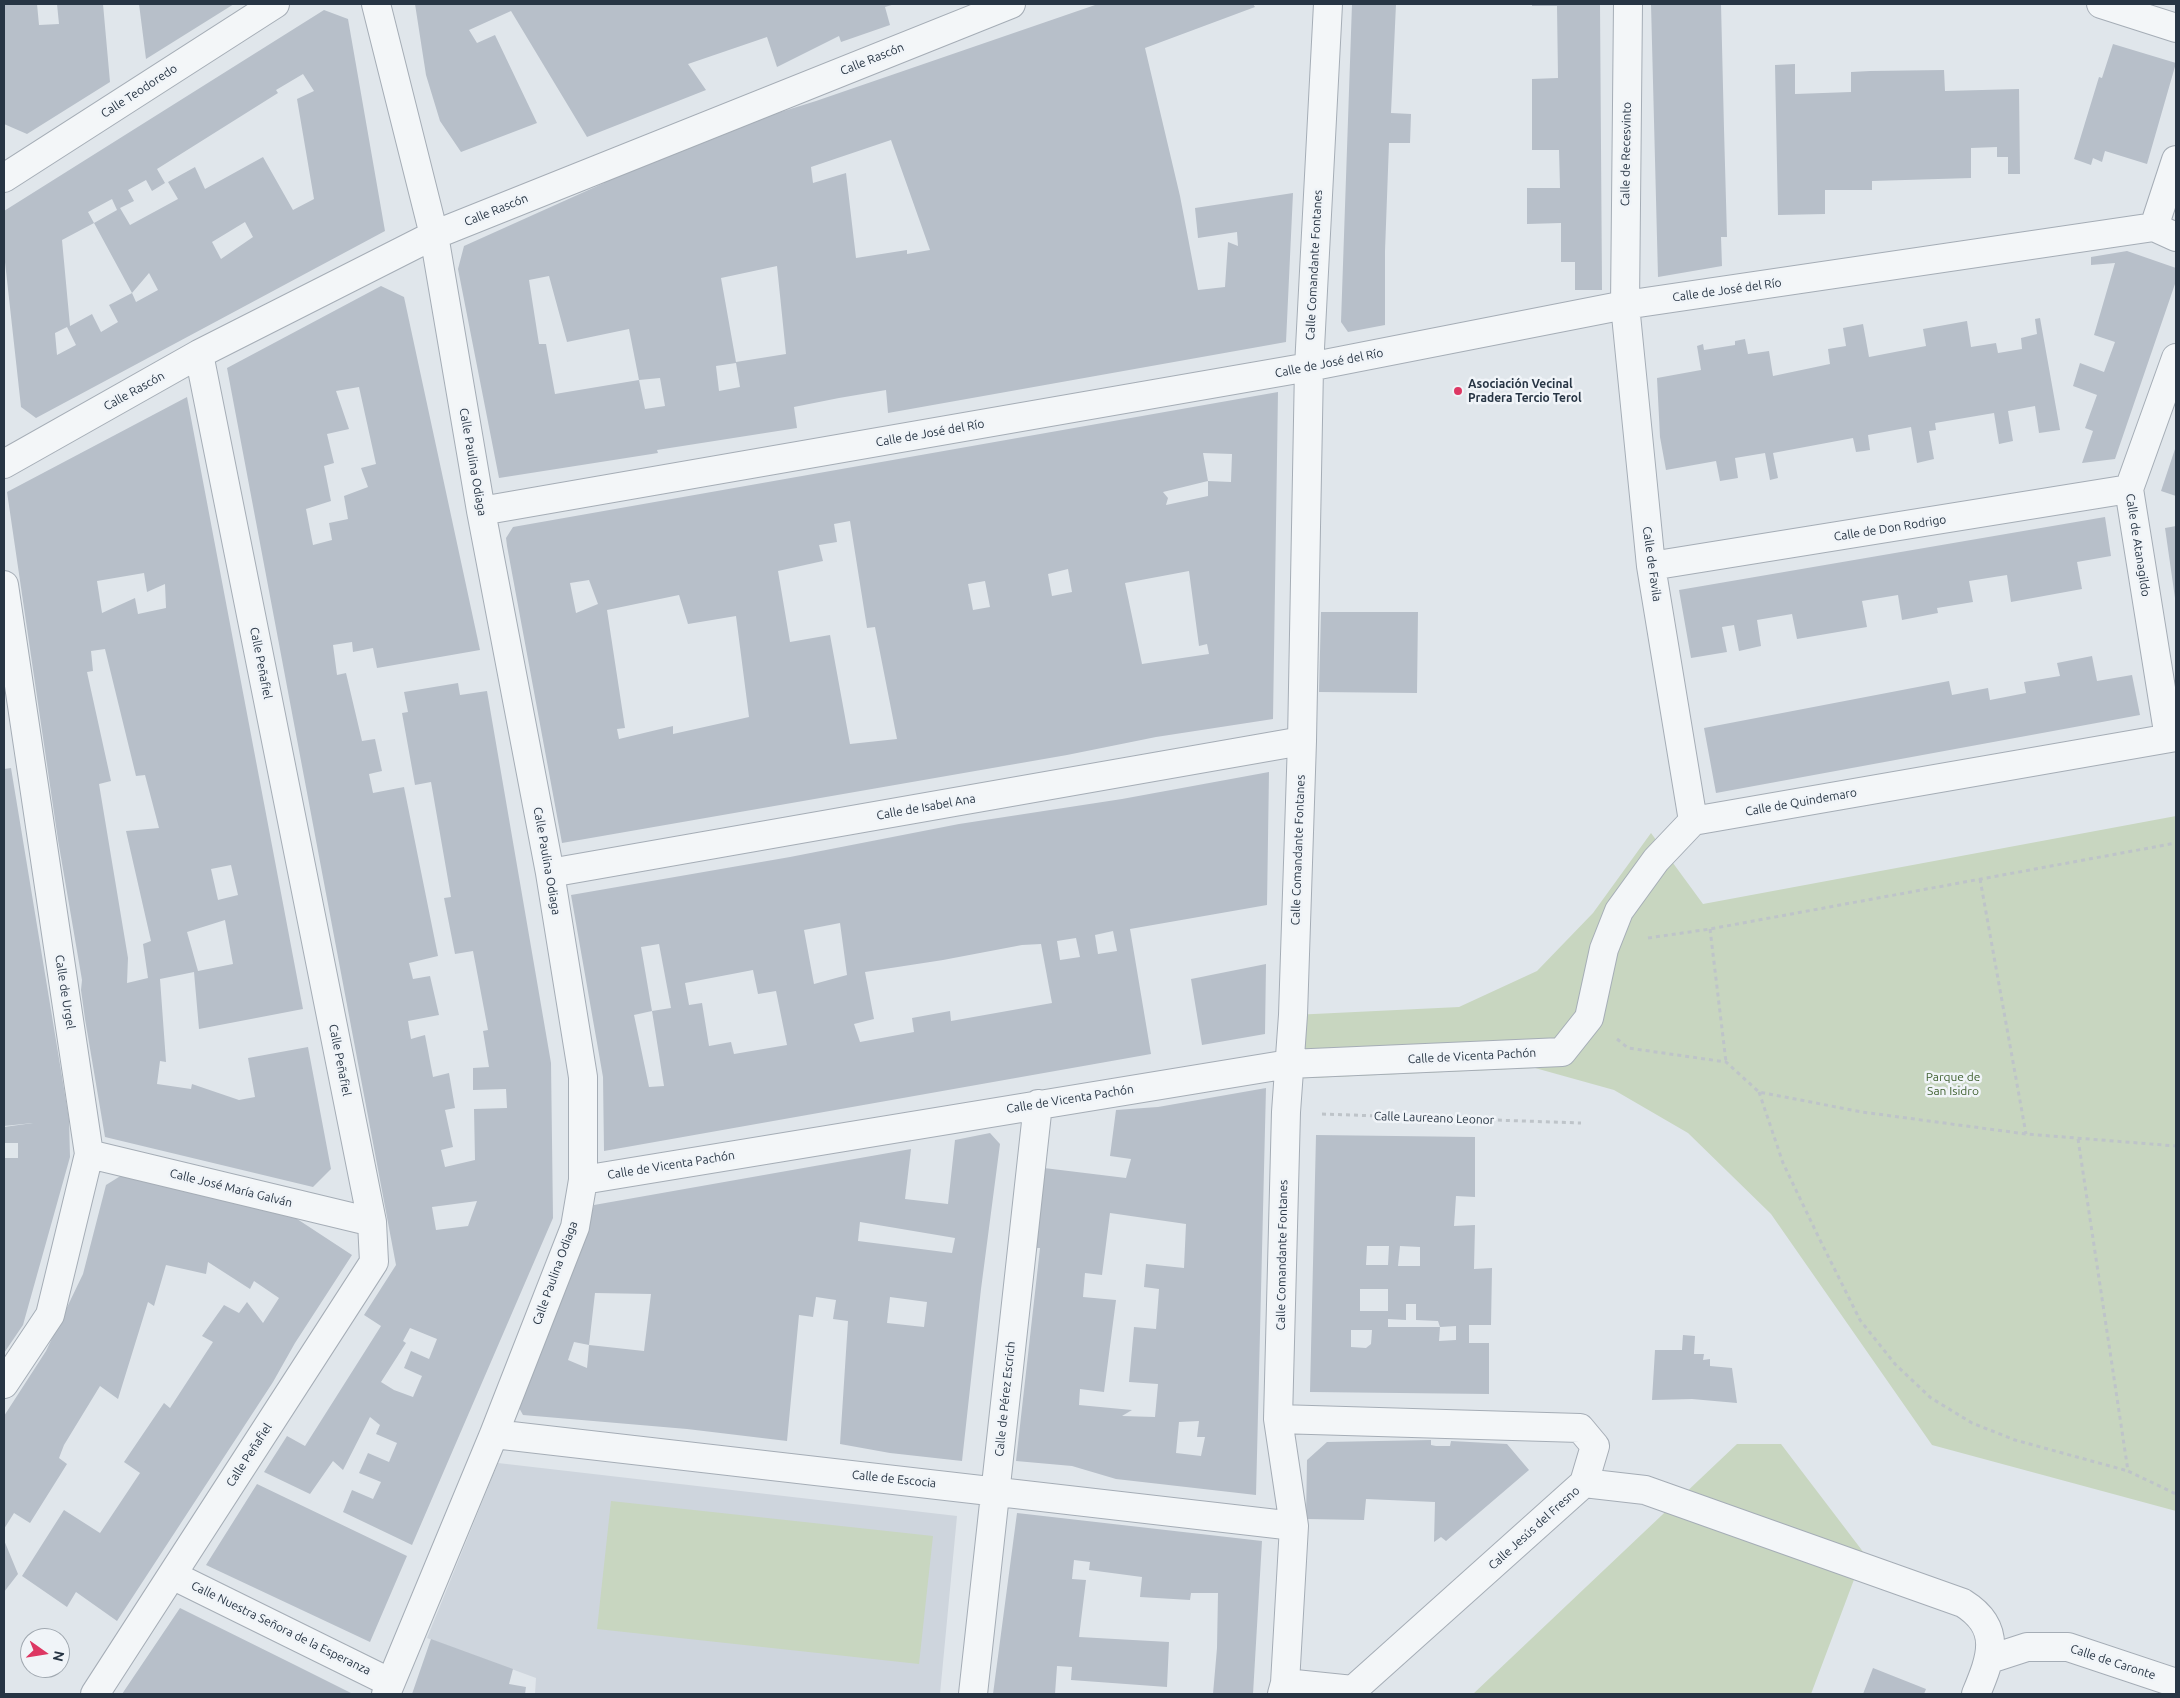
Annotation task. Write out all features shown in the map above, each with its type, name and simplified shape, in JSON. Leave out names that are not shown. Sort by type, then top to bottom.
[{"type":"street","name":"Calle Teodoredo","points":[[4,178],[275,4]]},
{"type":"street","name":"Calle Paulina Odiaga","points":[[376,4],[434,235],[481,511],[550,873],[583,1077],[583,1180],[574,1228],[494,1434],[388,1688]]},
{"type":"street","name":"Calle Rascón","points":[[4,464],[200,354],[434,235],[1011,4]]},
{"type":"street","name":"Calle Comandante Fontanes","points":[[1283,1689],[1294,1526],[1278,1419],[1286,1112],[1302,741],[1309,367],[1328,4]]},
{"type":"street","name":"Calle de Recesvinto","points":[[1625,305],[1628,4]]},
{"type":"street","points":[[2101,4],[2176,28]]},
{"type":"street","points":[[2165,232],[2176,160]]},
{"type":"street","name":"Calle de José del Río","points":[[481,511],[1309,367],[1625,305],[2165,232]]},
{"type":"street","name":"Calle de Favila","points":[[1625,305],[1651,566],[1693,821]]},
{"type":"street","name":"Calle Peñafiel","points":[[94,1694],[374,1262],[372,1222],[200,354]]},
{"type":"street","name":"Calle de Atanagildo","points":[[2173,737],[2129,489],[2176,358]]},
{"type":"street","name":"Calle de Don Rodrigo","points":[[1651,566],[2129,489]]},
{"type":"street","name":"Calle de Urgel","points":[[4,584],[89,1154],[50,1315],[4,1384]]},
{"type":"street","name":"Calle de Quindemaro","points":[[1693,821],[2173,737]]},
{"type":"street","name":"Calle de Isabel Ana","points":[[550,873],[1302,741]]},
{"type":"street","points":[[1589,1018],[1604,949],[1619,911],[1656,860],[1693,821]]},
{"type":"street","name":"Calle de Vicenta Pachón","points":[[583,1180],[1289,1064],[1562,1052],[1589,1018]]},
{"type":"street","name":"Calle de Pérez Escrich","points":[[973,1694],[1038,1104]]},
{"type":"street","name":"Calle José María Galván","points":[[89,1154],[372,1222]]},
{"type":"street","name":"Calle Jesús del Fresno","points":[[1278,1419],[1580,1428],[1595,1446],[1584,1483],[1353,1690],[1283,1689]]},
{"type":"street","name":"Calle de Escocia","points":[[494,1434],[1294,1526]]},
{"type":"street","points":[[1584,1483],[1645,1490],[1963,1603],[1979,1613],[1989,1632],[1990,1659],[1976,1694]]},
{"type":"street","name":"Calle Nuestra Señora de la Esperanza","points":[[172,1575],[388,1688]]},
{"type":"street","name":"Calle de Caronte","points":[[1990,1659],[2027,1647],[2068,1647],[2176,1683]]},
{"type":"path","points":[[1604,949],[1644,939],[1710,929],[2176,843]]},
{"type":"path","points":[[1980,879],[2026,1134]]},
{"type":"path","points":[[1710,929],[1726,1062]]},
{"type":"path","points":[[1589,1018],[1628,1048],[1726,1062],[1759,1092],[1783,1163],[1818,1238],[1860,1320],[1895,1364],[1931,1398],[1972,1423],[2015,1440],[2128,1471],[2176,1494]]},
{"type":"path","points":[[1759,1092],[1862,1112],[2026,1134],[2176,1146]]},
{"type":"path","name":"Calle Laureano Leonor","points":[[1286,1112],[1581,1123]]},
{"type":"path","points":[[2078,1139],[2128,1471]]},
{"type":"shaded area","points":[[498,1463],[957,1516],[940,1694],[535,1694],[536,1678],[427,1638]]},
{"type":"green space","name":"Parque de San Isidro","points":[[2176,816],[2176,1511],[1932,1445],[1771,1214],[1688,1133],[1614,1090],[1535,1068],[1288,1079],[1293,1015],[1459,1007],[1537,971],[1593,913],[1651,833],[1703,904]]},
{"type":"green space","points":[[1737,1444],[1781,1444],[1864,1553],[1811,1694],[1473,1694]]},
{"type":"green space","points":[[611,1501],[933,1536],[919,1664],[597,1629]]},
{"type":"building","points":[[4,4],[37,4],[39,25],[59,24],[57,4],[103,4],[110,82],[27,134],[4,124]]},
{"type":"building","points":[[139,4],[234,4],[146,59]]},
{"type":"building","points":[[415,4],[895,4],[885,7],[890,25],[841,42],[839,36],[777,67],[767,37],[688,64],[706,90],[587,137],[511,11],[469,30],[477,43],[495,35],[537,123],[461,152],[440,121],[426,75]]},
{"type":"building","points":[[1098,4],[1253,4],[1255,7],[1145,48],[1180,196],[1198,290],[1225,287],[1228,242],[1238,246],[1237,232],[1198,238],[1195,208],[1293,193],[1286,342],[888,413],[886,390],[839,398],[794,407],[797,428],[657,450],[658,453],[499,478],[458,269],[464,246],[604,183],[601,168],[816,101]],"holes":[[[891,140],[930,250],[907,254],[907,250],[856,258],[846,173],[813,183],[811,167]],[[777,266],[786,354],[736,362],[721,278]],[[549,276],[567,342],[629,329],[639,380],[555,394],[546,344],[539,344],[529,280]],[[736,363],[740,387],[719,391],[716,366]],[[660,378],[665,406],[645,409],[639,380]]]},
{"type":"building","points":[[1352,4],[1396,4],[1391,113],[1411,114],[1410,143],[1389,143],[1385,251],[1385,325],[1348,332],[1341,322]]},
{"type":"building","points":[[1532,4],[1600,4],[1602,290],[1575,290],[1575,262],[1561,262],[1561,223],[1527,224],[1527,188],[1560,188],[1559,150],[1532,150],[1532,79],[1558,78],[1557,6],[1532,6]]},
{"type":"building","points":[[1651,4],[1721,4],[1727,237],[1721,237],[1722,266],[1658,277]]},
{"type":"building","points":[[324,10],[348,19],[385,231],[36,418],[21,407],[4,253],[4,211]],"holes":[[[303,74],[314,91],[297,99],[314,199],[293,210],[263,157],[205,189],[195,167],[168,182],[178,199],[130,225],[120,208],[134,201],[128,190],[146,180],[152,191],[165,183],[157,169],[278,93],[276,90]],[[112,199],[117,210],[94,223],[88,212]],[[245,222],[253,237],[221,259],[212,242]],[[94,223],[132,293],[109,305],[118,322],[101,332],[92,314],[70,326],[62,240]],[[149,273],[158,290],[136,302],[132,293]],[[67,327],[76,345],[57,355],[55,333]]]},
{"type":"building","points":[[2113,44],[2176,63],[2147,164],[2105,151],[2102,162],[2093,158],[2091,165],[2074,159],[2099,77],[2102,78]]},
{"type":"building","points":[[1795,64],[1795,94],[1851,92],[1851,72],[1870,71],[1944,70],[1945,91],[2019,89],[2020,174],[2008,174],[2008,157],[1997,157],[1997,147],[1971,148],[1971,178],[1872,181],[1872,190],[1825,190],[1825,214],[1778,215],[1775,65]]},
{"type":"building","points":[[2127,251],[2176,268],[2176,281],[2115,459],[2082,463],[2093,431],[2085,428],[2097,395],[2073,386],[2080,363],[2104,372],[2115,342],[2094,335],[2115,263],[2091,265],[2091,257]]},
{"type":"building","points":[[381,286],[404,297],[480,650],[377,668],[373,648],[353,652],[352,642],[333,645],[337,675],[346,673],[362,741],[375,739],[382,771],[369,774],[373,793],[404,787],[438,956],[409,963],[413,979],[430,976],[439,1015],[408,1021],[411,1039],[425,1035],[433,1077],[449,1073],[455,1108],[445,1110],[453,1147],[441,1150],[445,1167],[475,1160],[474,1109],[507,1108],[506,1089],[473,1090],[473,1068],[489,1067],[483,1031],[488,1030],[473,951],[455,954],[444,898],[451,897],[431,782],[415,785],[402,713],[408,712],[404,692],[458,683],[460,695],[487,691],[551,1063],[553,1218],[412,1545],[343,1512],[352,1490],[373,1499],[381,1482],[359,1473],[368,1453],[389,1462],[397,1443],[376,1434],[380,1425],[370,1417],[343,1470],[333,1461],[310,1494],[264,1472],[287,1436],[305,1446],[381,1326],[364,1315],[396,1265],[227,368]],"holes":[[[359,387],[376,464],[361,468],[368,487],[344,496],[348,519],[329,523],[332,540],[313,545],[306,509],[331,501],[324,466],[334,463],[327,434],[349,429],[336,391]],[[477,1201],[468,1226],[436,1230],[432,1207]],[[410,1328],[437,1339],[429,1359],[411,1351],[404,1368],[422,1376],[413,1397],[394,1390],[381,1382],[406,1343],[403,1341]]]},
{"type":"building","points":[[2040,318],[2060,430],[2039,433],[2035,406],[2008,411],[2013,441],[1999,444],[1994,413],[1935,423],[1936,430],[1929,431],[1934,459],[1917,463],[1911,427],[1868,435],[1870,450],[1856,452],[1853,438],[1773,453],[1778,478],[1770,480],[1765,453],[1735,458],[1738,478],[1720,481],[1716,461],[1666,470],[1660,437],[1657,378],[1701,370],[1697,346],[1703,344],[1704,350],[1735,345],[1735,341],[1745,339],[1748,354],[1769,351],[1773,376],[1830,364],[1828,349],[1846,346],[1843,328],[1863,324],[1869,357],[1926,346],[1923,329],[1967,321],[1971,347],[1996,343],[1998,353],[2022,349],[2021,338],[2037,334],[2035,319]]},
{"type":"building","points":[[1278,392],[1273,719],[1156,737],[1067,755],[562,843],[507,546],[506,538],[513,527]],"holes":[[[1203,453],[1232,454],[1231,482],[1208,481]],[[1208,481],[1208,496],[1166,505],[1168,498],[1163,492]],[[850,521],[867,628],[875,627],[897,739],[850,744],[830,635],[790,642],[778,571],[823,561],[819,545],[837,542],[834,524]],[[1068,569],[1072,592],[1052,596],[1048,574]],[[1189,571],[1199,646],[1207,644],[1209,654],[1142,664],[1125,583]],[[589,580],[598,604],[576,613],[570,583]],[[985,581],[990,607],[973,610],[968,584]],[[679,595],[688,624],[736,616],[749,717],[673,734],[673,726],[619,739],[617,729],[625,728],[607,610]]]},
{"type":"building","points":[[187,397],[303,1009],[199,1029],[194,972],[160,979],[166,1062],[160,1061],[157,1084],[191,1089],[192,1084],[239,1100],[255,1097],[248,1058],[308,1047],[331,1169],[313,1187],[105,1137],[85,1019],[81,990],[82,980],[58,840],[7,492]],"holes":[[[144,573],[147,592],[165,584],[166,608],[138,614],[135,598],[102,613],[97,581]],[[105,649],[136,776],[145,775],[159,828],[126,831],[151,941],[143,944],[148,978],[127,983],[128,958],[99,784],[111,781],[87,672],[93,671],[91,651]],[[231,865],[238,895],[218,900],[211,869]],[[225,920],[233,964],[198,971],[187,932]]]},
{"type":"building","points":[[2176,446],[2176,496],[2161,491]]},
{"type":"building","points":[[2105,517],[2111,556],[2077,562],[2082,589],[2011,602],[2007,575],[1969,581],[1973,602],[1937,608],[1938,613],[1902,620],[1898,595],[1862,601],[1867,627],[1797,639],[1792,614],[1757,620],[1761,646],[1739,651],[1734,625],[1722,627],[1727,652],[1691,658],[1679,590]]},
{"type":"building","points":[[2176,526],[2176,598],[2175,598],[2165,528]]},
{"type":"building","points":[[1321,612],[1418,612],[1417,693],[1319,692]]},
{"type":"building","points":[[2092,656],[2097,681],[2132,675],[2140,715],[1716,793],[1704,728],[1949,681],[1952,695],[1988,688],[1990,700],[2026,693],[2024,682],[2060,676],[2057,663]]},
{"type":"building","points":[[11,768],[69,1119],[70,1157],[23,1325],[4,1353],[4,1158],[18,1158],[18,1143],[4,1143],[4,1127],[33,1123],[4,1126],[4,769]]},
{"type":"building","points":[[1269,772],[1267,905],[1130,929],[1151,1054],[604,1151],[603,1077],[571,895],[790,857],[959,824],[1122,799]],"holes":[[[840,923],[847,975],[814,984],[804,930]],[[1113,931],[1117,951],[1098,954],[1095,935]],[[1076,938],[1080,957],[1060,960],[1057,941]],[[659,944],[671,1008],[652,1011],[641,947]],[[1041,944],[1052,1003],[951,1021],[950,1011],[912,1018],[914,1032],[860,1042],[854,1024],[874,1019],[865,972],[1022,945]],[[753,970],[758,994],[776,991],[787,1045],[734,1054],[731,1042],[709,1046],[702,1003],[689,1005],[685,983]],[[652,1011],[664,1086],[649,1087],[634,1015]]]},
{"type":"building","points":[[1266,964],[1265,1034],[1202,1045],[1191,979]]},
{"type":"building","points":[[1266,1088],[1256,1495],[1116,1479],[1072,1466],[1016,1461],[1040,1248],[1034,1248],[1044,1168],[1126,1178],[1131,1159],[1110,1156],[1116,1110],[1158,1107]],"holes":[[[1110,1213],[1186,1224],[1184,1268],[1146,1264],[1144,1287],[1159,1289],[1156,1329],[1134,1327],[1129,1382],[1158,1384],[1155,1417],[1122,1416],[1132,1410],[1079,1405],[1080,1389],[1104,1392],[1116,1300],[1083,1297],[1085,1273],[1102,1275]],[[1199,1421],[1197,1437],[1205,1437],[1201,1456],[1176,1453],[1179,1422]]]},
{"type":"building","points":[[990,1133],[1000,1144],[981,1289],[962,1461],[890,1453],[840,1444],[848,1321],[833,1319],[836,1300],[816,1297],[813,1317],[799,1315],[787,1441],[687,1429],[523,1415],[518,1406],[581,1250],[594,1205],[911,1149],[905,1199],[948,1204],[955,1140]],"holes":[[[860,1222],[955,1238],[952,1253],[858,1241]],[[595,1293],[651,1294],[644,1351],[589,1345]],[[890,1297],[927,1302],[924,1327],[887,1323]],[[574,1342],[589,1345],[587,1368],[568,1360]]]},
{"type":"building","points":[[1316,1135],[1475,1137],[1475,1197],[1456,1196],[1454,1226],[1475,1225],[1474,1269],[1492,1268],[1491,1325],[1469,1325],[1469,1343],[1489,1343],[1489,1394],[1310,1392]],"holes":[[[1367,1246],[1389,1246],[1388,1265],[1366,1265]],[[1400,1246],[1420,1247],[1420,1266],[1398,1266]],[[1360,1289],[1388,1289],[1388,1311],[1360,1311]],[[1406,1304],[1416,1304],[1416,1320],[1438,1321],[1440,1327],[1388,1327],[1388,1319],[1406,1320]],[[1456,1326],[1456,1340],[1439,1341],[1440,1327]],[[1351,1330],[1372,1330],[1371,1344],[1366,1348],[1351,1347]]]},
{"type":"building","points":[[122,1175],[291,1215],[352,1255],[295,1343],[273,1382],[117,1621],[76,1592],[67,1607],[22,1576],[64,1510],[100,1533],[140,1473],[124,1462],[164,1403],[170,1408],[213,1342],[202,1336],[224,1305],[239,1313],[247,1302],[263,1323],[279,1298],[254,1281],[250,1289],[208,1262],[206,1274],[166,1265],[154,1306],[148,1302],[118,1399],[100,1386],[64,1445],[59,1458],[67,1464],[30,1523],[14,1513],[4,1529],[4,1416],[46,1351],[83,1274],[106,1185]]},
{"type":"building","points":[[1683,1335],[1695,1336],[1694,1354],[1704,1354],[1703,1360],[1710,1359],[1710,1366],[1732,1368],[1737,1403],[1692,1399],[1652,1400],[1655,1350],[1682,1350]]},
{"type":"building","points":[[1431,1440],[1431,1445],[1436,1446],[1450,1446],[1451,1441],[1507,1444],[1529,1470],[1446,1541],[1441,1537],[1434,1542],[1435,1502],[1366,1499],[1364,1520],[1306,1519],[1307,1460],[1327,1442]]},
{"type":"building","points":[[257,1484],[407,1556],[370,1642],[206,1565]]},
{"type":"building","points":[[1017,1513],[1262,1541],[1253,1694],[1213,1694],[1217,1648],[1218,1593],[1191,1593],[1190,1600],[1140,1597],[1142,1577],[1089,1570],[1090,1562],[1074,1560],[1072,1579],[1086,1580],[1079,1637],[1169,1642],[1167,1687],[1071,1680],[1072,1667],[1057,1666],[1055,1694],[993,1694]]},
{"type":"building","points":[[4,1540],[18,1574],[4,1592]]},
{"type":"building","points":[[180,1608],[293,1664],[353,1694],[122,1694]]},
{"type":"building","points":[[431,1639],[513,1669],[509,1684],[526,1687],[525,1694],[412,1694]]},
{"type":"building","points":[[1873,1668],[1926,1689],[1924,1694],[1863,1694]]},
{"type":"place","name":"Asociación Vecinal Pradera Tercio Terol","points":[[1458,391]]}]
